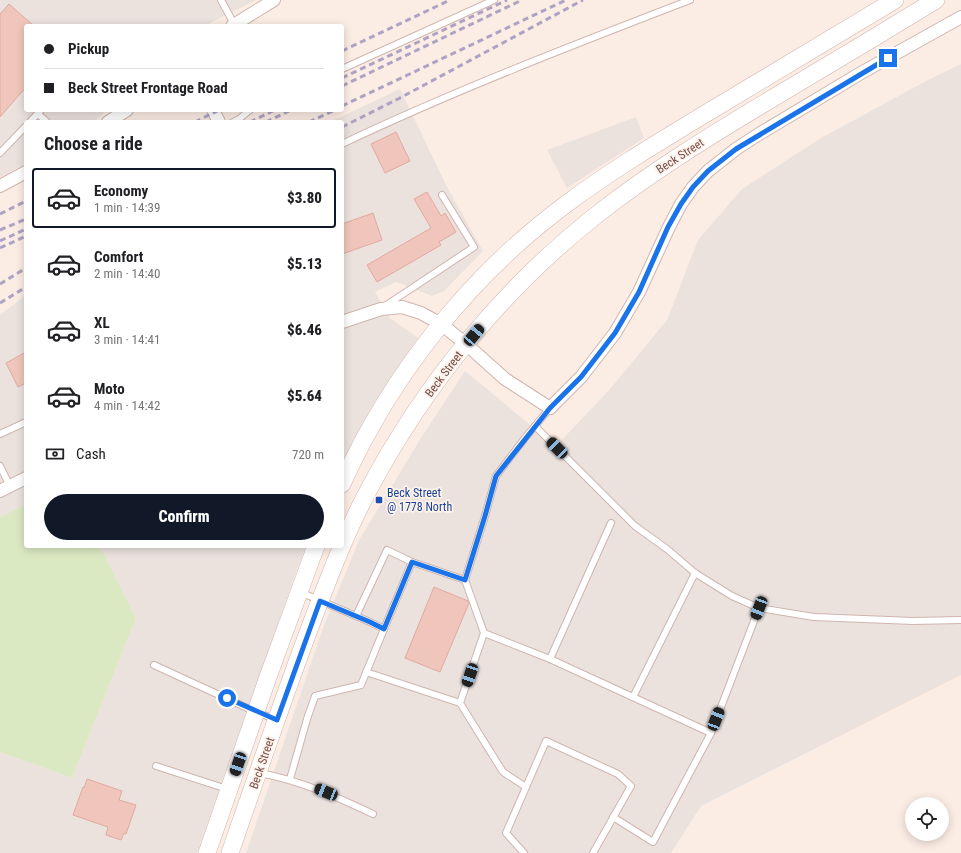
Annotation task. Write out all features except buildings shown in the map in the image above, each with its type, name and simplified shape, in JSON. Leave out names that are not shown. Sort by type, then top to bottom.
[{"type":"main road","name":"Beck Street","points":[[344,480],[361,444],[382,408],[405,372],[441,324],[485,276],[536,229],[568,202],[645,150],[895,0]]},
{"type":"main road","name":"Beck Street","points":[[344,544],[368,491],[421,405],[466,344],[509,295],[540,263],[632,187],[671,161],[936,0]]},
{"type":"main road","name":"Beck Street","points":[[207,853],[315,548]]},
{"type":"main road","name":"Beck Street","points":[[230,853],[320,601],[342,548]]},
{"type":"street","points":[[235,24],[274,0]]},
{"type":"street","points":[[344,321],[381,309],[402,307],[421,313],[441,324],[505,379],[550,408],[581,377],[615,333],[639,292],[668,227],[681,204],[693,187],[708,171],[736,149],[759,134],[861,73],[961,16]]},
{"type":"street","points":[[111,120],[124,112]]},
{"type":"street","points":[[0,186],[24,173]]},
{"type":"street","points":[[5,489],[24,479]]},
{"type":"lane","points":[[221,0],[233,24]]},
{"type":"lane","points":[[344,68],[494,0]]},
{"type":"lane","points":[[344,143],[389,122],[531,61],[690,0]]},
{"type":"lane","points":[[32,120],[40,112]]},
{"type":"lane","points":[[238,120],[248,112]]},
{"type":"lane","points":[[0,153],[24,128]]},
{"type":"lane","points":[[381,309],[474,247],[442,195]]},
{"type":"lane","points":[[460,703],[484,633],[465,580],[496,476],[550,408]]},
{"type":"lane","points":[[0,434],[24,423]]},
{"type":"lane","points":[[535,426],[635,526],[667,549],[695,573],[732,596],[759,608],[814,617],[914,621],[961,620]]},
{"type":"lane","points":[[0,466],[5,489]]},
{"type":"lane","points":[[550,659],[611,523]]},
{"type":"lane","points":[[356,616],[387,550],[412,562],[465,580]]},
{"type":"lane","points":[[290,779],[315,696],[361,685],[412,562]]},
{"type":"lane","points":[[633,697],[695,573]]},
{"type":"lane","points":[[299,591],[384,629]]},
{"type":"lane","points":[[613,817],[654,842],[711,733],[759,608]]},
{"type":"lane","points":[[484,633],[550,659],[711,733]]},
{"type":"lane","points":[[154,665],[256,712],[277,720]]},
{"type":"lane","points":[[366,672],[460,703],[503,772],[526,787]]},
{"type":"lane","points":[[524,853],[506,833],[546,741],[618,774],[631,786],[593,853]]},
{"type":"lane","points":[[156,766],[229,790]]},
{"type":"lane","points":[[258,772],[290,779],[326,792],[373,814]]},
{"type":"shaded area","points":[[0,0],[256,0],[209,24],[24,24],[24,112],[105,112],[95,120],[24,120],[24,165],[0,177]]},
{"type":"shaded area","points":[[961,64],[961,675],[701,806],[671,853],[246,853],[323,628],[359,540],[421,438],[465,371],[556,446],[610,389],[667,320],[698,240],[742,189],[821,138],[928,80]]},
{"type":"shaded area","points":[[400,89],[447,187],[483,251],[444,291],[432,296],[396,282],[375,292],[390,318],[418,338],[381,395],[344,459],[344,120],[334,120]]},
{"type":"shaded area","points":[[636,117],[644,138],[567,188],[547,150]]},
{"type":"shaded area","points":[[24,297],[24,507],[0,518],[0,315]]},
{"type":"shaded area","points":[[101,548],[305,548],[197,853],[0,853],[0,752],[72,778],[136,618]]},
{"type":"green space","points":[[24,506],[24,548],[101,548],[136,618],[72,778],[0,752],[0,517]]},
{"type":"railway","points":[[344,50],[450,0]]},
{"type":"railway","points":[[344,77],[507,0]]},
{"type":"railway","points":[[344,85],[522,0]]},
{"type":"railway","points":[[344,105],[566,0]]},
{"type":"railway","points":[[344,126],[398,99],[583,0]]},
{"type":"railway","points":[[199,120],[215,112]]},
{"type":"railway","points":[[254,120],[271,112]]},
{"type":"railway","points":[[270,120],[287,112]]},
{"type":"railway","points":[[313,120],[331,112]]},
{"type":"railway","points":[[0,214],[24,202]]},
{"type":"railway","points":[[0,230],[24,220]]},
{"type":"railway","points":[[0,241],[24,230]]},
{"type":"railway","points":[[0,248],[24,237]]},
{"type":"railway","points":[[0,284],[24,269]]},
{"type":"railway","points":[[0,303],[24,288]]},
{"type":"place","name":"Beck Street @ 1778 North","points":[[379,500]]},
{"type":"route","points":[[227,698],[277,720],[320,601],[384,629],[412,562],[465,580],[496,476],[525,438],[550,408],[581,377],[615,333],[639,292],[668,227],[693,187],[720,160],[736,149],[888,58]]}]
